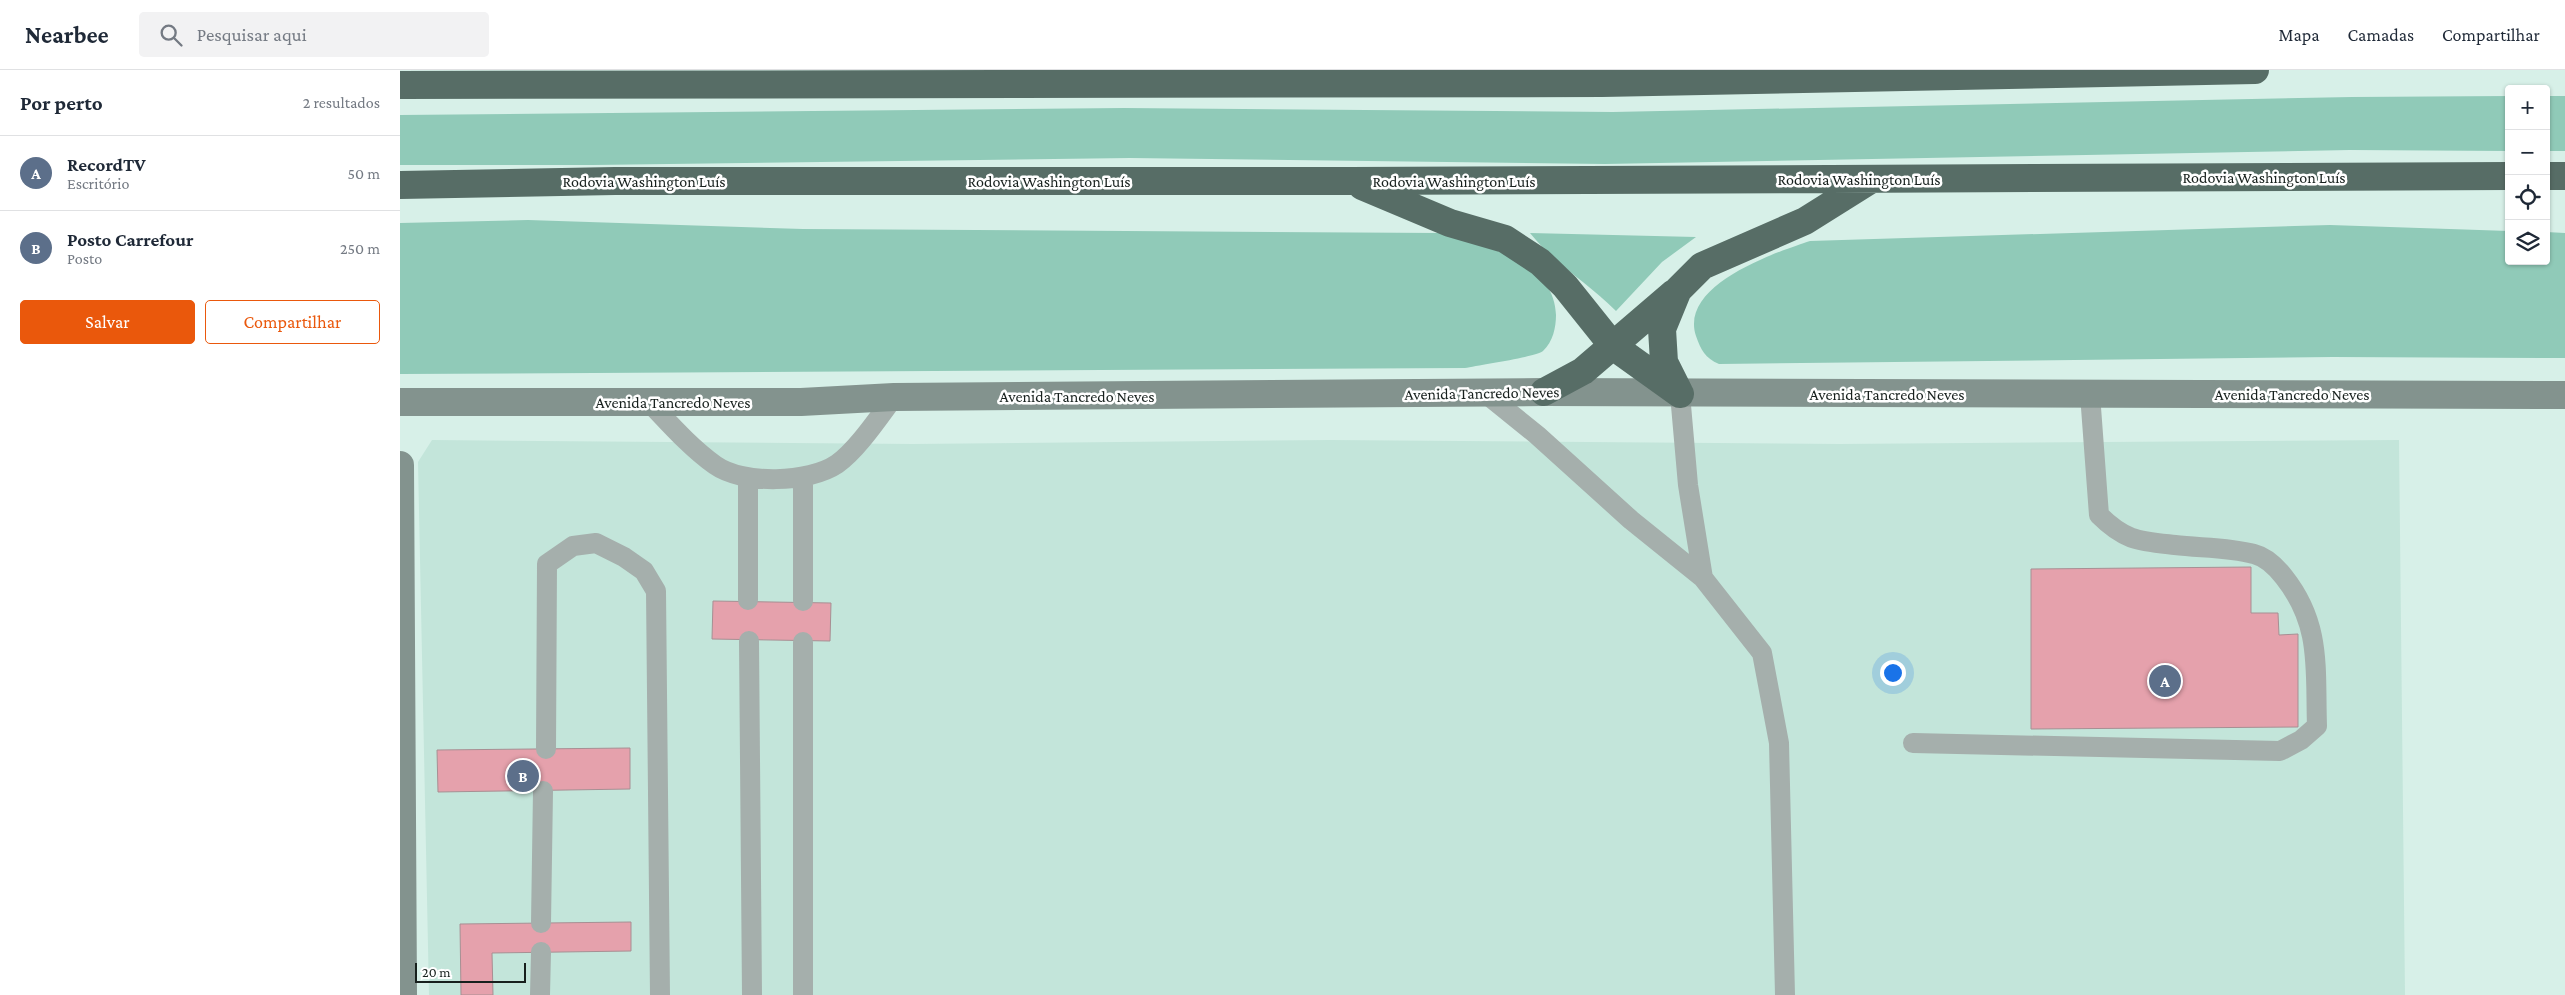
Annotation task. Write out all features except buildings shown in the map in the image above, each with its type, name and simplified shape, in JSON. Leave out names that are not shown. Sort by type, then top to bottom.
[{"type":"highway","points":[[400,85],[1602,83],[1943,73],[2255,70]]},
{"type":"highway","name":"Rodovia Washington Luís","points":[[400,185],[615,181],[1350,181],[2505,176]]},
{"type":"highway","points":[[2550,176],[2565,176]]},
{"type":"highway","points":[[1544,392],[1583,371],[1678,290],[1702,266],[1806,221],[1872,179]]},
{"type":"highway","points":[[1350,181],[1450,223],[1505,239],[1540,262],[1565,286],[1614,346],[1680,394]]},
{"type":"highway","points":[[1678,290],[1662,329],[1664,362],[1680,394]]},
{"type":"main road","name":"Avenida Tancredo Neves","points":[[400,402],[801,402],[894,397],[1544,392],[1680,394],[2565,395]]},
{"type":"main road","points":[[400,465],[403,995]]},
{"type":"lane","points":[[1485,393],[1537,435],[1631,520],[1703,578],[1762,653],[1778,734],[1785,995]]},
{"type":"lane","points":[[1680,394],[1688,485],[1703,578]]},
{"type":"lane","points":[[1913,743],[2280,751],[2301,740],[2317,726],[2315,644],[2311,624],[2294,590],[2276,567],[2256,554],[2136,540],[2115,530],[2099,515],[2090,394]]},
{"type":"lane","points":[[649,402],[686,440],[717,466],[748,477],[779,480],[803,478],[836,464],[866,433],[894,397]]},
{"type":"lane","points":[[748,477],[748,600]]},
{"type":"lane","points":[[803,478],[803,601]]},
{"type":"lane","points":[[546,749],[547,564],[572,546],[596,543],[624,557],[644,571],[656,591],[660,995]]},
{"type":"lane","points":[[749,641],[752,995]]},
{"type":"lane","points":[[803,642],[803,995]]},
{"type":"lane","points":[[541,923],[543,791]]},
{"type":"lane","points":[[540,995],[541,952]]},
{"type":"shaded area","points":[[432,440],[913,444],[1330,440],[1839,444],[2399,440],[2405,995],[429,995],[418,462]]},
{"type":"green space","points":[[2505,96],[2505,151],[2350,150],[1605,164],[1130,158],[593,165],[400,165],[400,115],[1124,108],[1613,112],[2352,97]]},
{"type":"green space","points":[[2550,96],[2565,96],[2565,151],[2550,151]]},
{"type":"green space","points":[[528,220],[803,229],[1440,233],[1495,250],[1530,268],[1543,280],[1552,296],[1556,320],[1552,339],[1543,351],[1519,358],[1465,368],[400,374],[400,223]]},
{"type":"green space","points":[[2330,225],[2505,231],[2505,265],[2550,265],[2550,232],[2565,233],[2565,358],[2333,357],[1719,364],[1710,359],[1704,353],[1696,336],[1695,318],[1702,301],[1715,287],[1733,274],[1775,254],[1810,241]]},
{"type":"green space","points":[[1530,233],[1696,237],[1662,262],[1616,311],[1561,264]]},
{"type":"place","name":"RecordTV","points":[[2165,681]]},
{"type":"place","name":"Posto Carrefour","points":[[523,776]]}]
